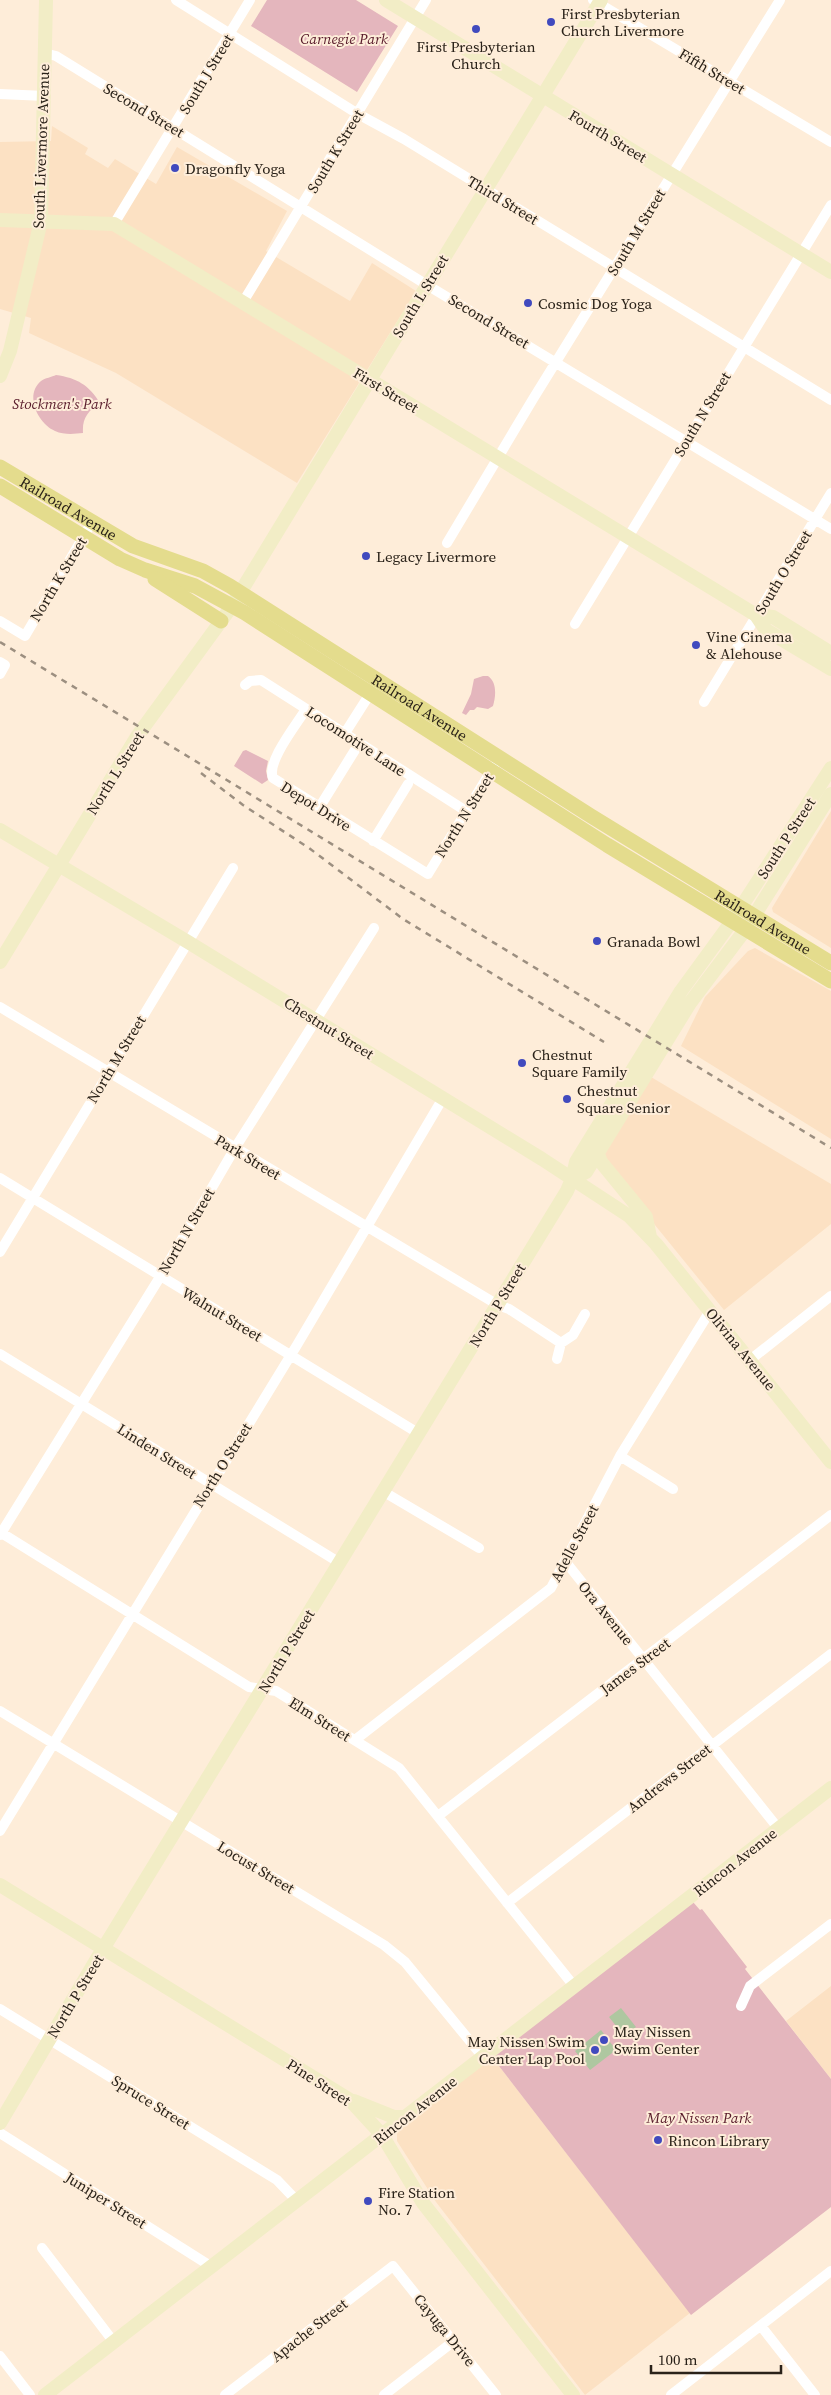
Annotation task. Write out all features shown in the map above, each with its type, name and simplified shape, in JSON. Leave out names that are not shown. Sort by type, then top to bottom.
[{"type":"main road","name":"Railroad Avenue","points":[[0,466],[133,546],[203,571],[240,592],[492,770],[739,926],[831,981]]},
{"type":"main road","name":"Railroad Avenue","points":[[0,486],[132,564],[195,586],[500,757],[831,963]]},
{"type":"main road","points":[[132,564],[221,621]]},
{"type":"street","name":"South Livermore Avenue","points":[[0,376],[10,351],[40,221],[45,96],[46,0]]},
{"type":"street","name":"Third Street","points":[[176,0],[358,114],[485,189],[831,400]]},
{"type":"street","name":"South J Street","points":[[114,224],[250,0]]},
{"type":"street","name":"Fourth Street","points":[[386,0],[831,272]]},
{"type":"street","name":"South K Street","points":[[243,302],[426,0]]},
{"type":"street","name":"South M Street","points":[[448,543],[671,174],[780,0]]},
{"type":"street","name":"Fifth Street","points":[[597,1],[831,142]]},
{"type":"street","name":"South L Street","points":[[240,592],[542,95],[597,1]]},
{"type":"street","name":"Second Street","points":[[44,53],[56,56],[427,285],[831,529]]},
{"type":"street","points":[[0,94],[45,96]]},
{"type":"street","name":"South N Street","points":[[574,624],[831,205]]},
{"type":"street","name":"First Street","points":[[0,220],[114,224],[756,615],[766,630],[831,669]]},
{"type":"street","name":"South O Street","points":[[704,702],[831,493]]},
{"type":"street","name":"North K Street","points":[[0,621],[25,636],[92,522]]},
{"type":"street","name":"North L Street","points":[[0,962],[142,728],[232,606],[240,592]]},
{"type":"street","name":"First Street","points":[[756,615],[773,617],[831,653]]},
{"type":"street","name":"Locomotive Lane","points":[[245,685],[250,680],[261,680],[466,811]]},
{"type":"street","points":[[345,733],[375,686]]},
{"type":"street","name":"Depot Drive","points":[[306,709],[273,763],[271,773],[277,782],[428,874]]},
{"type":"street","points":[[319,808],[355,750]]},
{"type":"street","name":"North N Street","points":[[428,874],[500,757]]},
{"type":"street","name":"South P Street","points":[[747,912],[831,768]]},
{"type":"street","points":[[373,841],[408,784]]},
{"type":"street","name":"South P Street","points":[[747,912],[831,794]]},
{"type":"street","name":"Chestnut Street","points":[[0,830],[443,1098],[629,1216],[650,1237]]},
{"type":"street","name":"North M Street","points":[[0,1252],[34,1198],[107,1072],[233,868]]},
{"type":"street","name":"North P Street","points":[[572,1179],[586,1172],[598,1154],[747,912]]},
{"type":"street","name":"North P Street","points":[[0,2123],[103,1950],[498,1305],[572,1179],[576,1162],[670,1008],[739,926]]},
{"type":"street","name":"North N Street","points":[[0,1533],[160,1277],[234,1148],[314,1019],[374,928]]},
{"type":"street","name":"Park Street","points":[[0,1007],[498,1305],[509,1309],[561,1343]]},
{"type":"street","name":"North O Street","points":[[0,1831],[210,1484],[291,1355],[443,1098]]},
{"type":"street","points":[[598,1154],[601,1162],[646,1217],[650,1237]]},
{"type":"street","name":"Walnut Street","points":[[0,1178],[418,1434]]},
{"type":"street","name":"Olivina Avenue","points":[[650,1237],[831,1462]]},
{"type":"street","points":[[750,1360],[831,1296]]},
{"type":"street","name":"Adelle Street","points":[[355,1740],[550,1588],[620,1456],[710,1310]]},
{"type":"street","points":[[557,1359],[561,1343],[573,1335],[585,1314]]},
{"type":"street","name":"Linden Street","points":[[0,1354],[340,1563]]},
{"type":"street","points":[[620,1456],[673,1490]]},
{"type":"street","points":[[384,1492],[479,1548]]},
{"type":"street","name":"James Street","points":[[438,1816],[831,1516]]},
{"type":"street","name":"Elm Street","points":[[0,1533],[133,1613],[249,1687],[276,1692],[399,1768],[574,1986]]},
{"type":"street","name":"Ora Avenue","points":[[565,1561],[778,1828]]},
{"type":"street","name":"Andrews Street","points":[[506,1903],[831,1654]]},
{"type":"street","name":"Locust Street","points":[[0,1710],[384,1945],[405,1962],[483,2057]]},
{"type":"street","name":"Rincon Avenue","points":[[46,2395],[113,2341],[212,2267],[831,1788]]},
{"type":"street","name":"Pine Street","points":[[0,1885],[350,2100],[382,2135],[423,2203],[567,2393]]},
{"type":"street","points":[[741,2006],[750,1986],[831,1924]]},
{"type":"street","name":"Spruce Street","points":[[0,2009],[50,2038],[277,2180],[297,2201]]},
{"type":"street","points":[[350,2100],[394,2117],[406,2117]]},
{"type":"street","name":"Juniper Street","points":[[0,2132],[212,2267]]},
{"type":"street","points":[[42,2248],[113,2341]]},
{"type":"street","name":"Cayuga Drive","points":[[393,2266],[496,2395]]},
{"type":"street","name":"Apache Street","points":[[225,2395],[393,2266]]},
{"type":"street","points":[[671,2395],[831,2271]]},
{"type":"street","points":[[761,2326],[816,2395]]},
{"type":"street","points":[[384,2395],[454,2341]]},
{"type":"street","points":[[0,2356],[30,2395]]},
{"type":"shaded area","points":[[52,126],[88,148],[85,154],[108,168],[115,159],[156,184],[177,147],[287,211],[266,251],[350,301],[372,263],[416,291],[297,483],[116,373],[29,333],[31,318],[0,309],[0,142],[51,141]]},
{"type":"shaded area","points":[[831,811],[831,948],[773,912],[772,908]]},
{"type":"shaded area","points":[[755,948],[831,991],[831,1139],[681,1046],[705,997],[748,951]]},
{"type":"shaded area","points":[[651,1077],[831,1184],[831,1224],[724,1310],[607,1166],[603,1157]]},
{"type":"shaded area","points":[[831,1986],[831,2079],[786,2021]]},
{"type":"shaded area","points":[[621,2008],[636,2027],[624,2036],[609,2017]]},
{"type":"shaded area","name":"May Nissen Swim Center Lap Pool","points":[[601,2030],[616,2050],[590,2070],[575,2051]]},
{"type":"shaded area","points":[[492,2057],[690,2313],[585,2395],[436,2202],[397,2141],[397,2131]]},
{"type":"green space","name":"Carnegie Park","points":[[267,0],[356,0],[398,26],[357,92],[251,26]]},
{"type":"green space","name":"Stockmen's Park","points":[[56,375],[82,383],[100,403],[87,415],[83,433],[65,434],[55,431],[43,422],[35,409],[33,401],[36,387],[41,381]]},
{"type":"green space","points":[[488,676],[494,685],[493,706],[488,709],[477,707],[474,710],[470,710],[466,715],[462,713],[471,694],[474,679]]},
{"type":"green space","points":[[246,750],[268,761],[266,771],[268,780],[262,784],[234,766],[243,751]]},
{"type":"green space","name":"May Nissen Park","points":[[693,1902],[700,1910],[702,1909],[747,1967],[745,1969],[831,2079],[831,2207],[691,2315],[492,2057]]},
{"type":"railway","points":[[0,642],[831,1148]]},
{"type":"railway","points":[[201,773],[243,805],[309,848],[403,919],[604,1042]]},
{"type":"place","name":"First Presbyterian Church Livermore","points":[[551,22]]},
{"type":"place","name":"First Presbyterian Church","points":[[476,29]]},
{"type":"place","name":"Dragonfly Yoga","points":[[175,168]]},
{"type":"place","name":"Cosmic Dog Yoga","points":[[528,303]]},
{"type":"place","name":"Legacy Livermore","points":[[366,556]]},
{"type":"place","name":"Vine Cinema & Alehouse","points":[[696,645]]},
{"type":"place","name":"Granada Bowl","points":[[597,941]]},
{"type":"place","name":"Chestnut Square Family","points":[[522,1063]]},
{"type":"place","name":"Chestnut Square Senior","points":[[567,1099]]},
{"type":"place","name":"May Nissen Swim Center","points":[[604,2040]]},
{"type":"place","name":"May Nissen Swim Center Lap Pool","points":[[595,2050]]},
{"type":"place","name":"Rincon Library","points":[[658,2140]]},
{"type":"place","name":"Fire Station No. 7","points":[[368,2201]]}]
